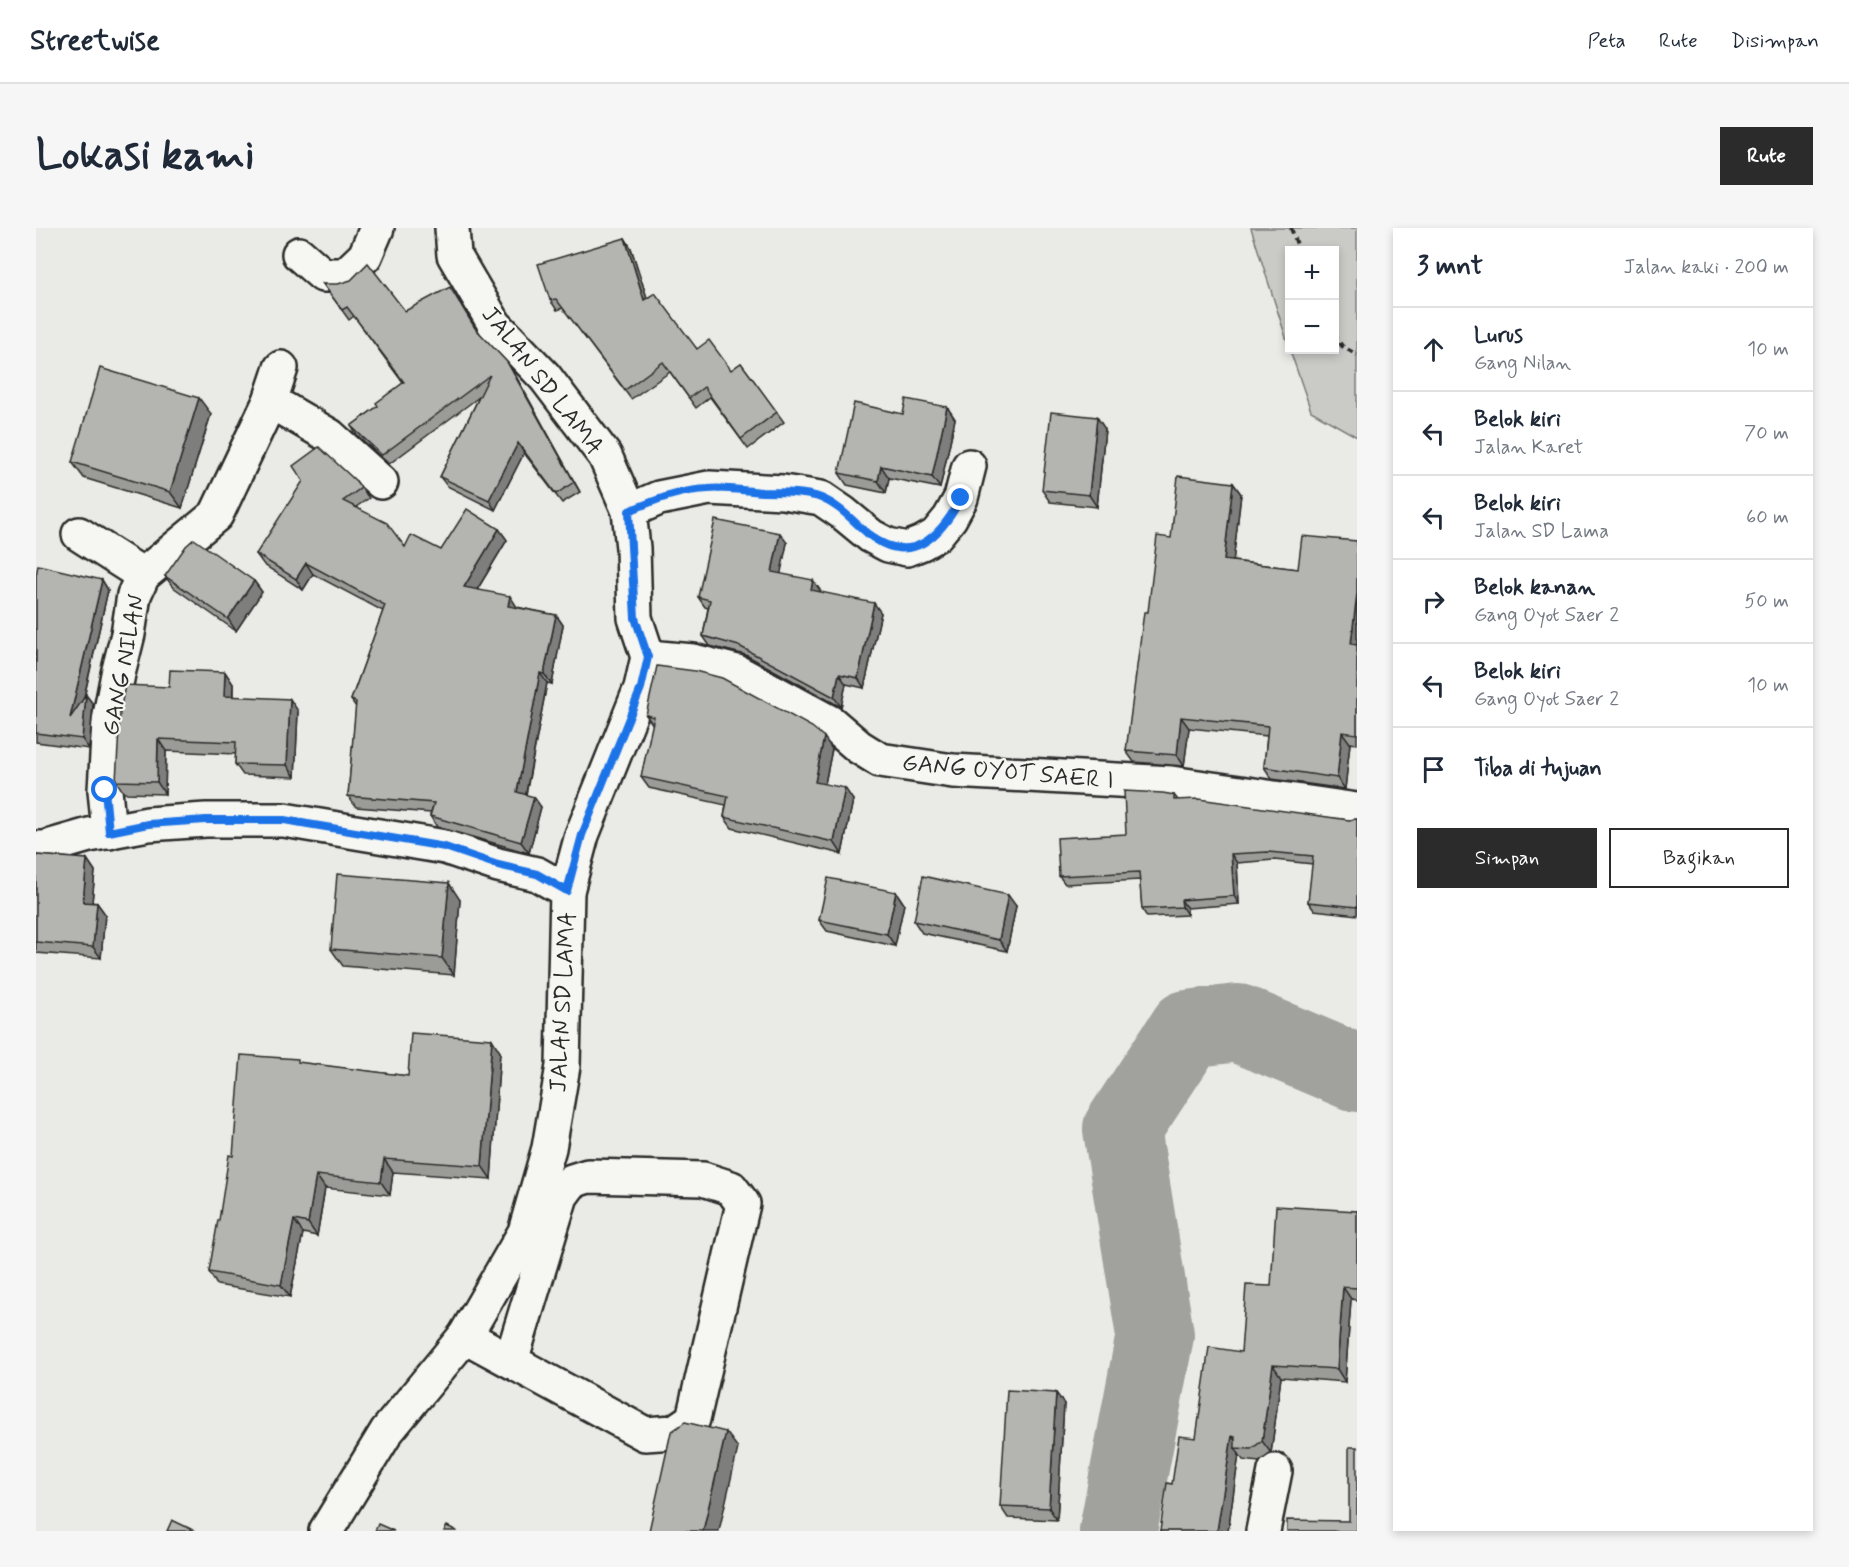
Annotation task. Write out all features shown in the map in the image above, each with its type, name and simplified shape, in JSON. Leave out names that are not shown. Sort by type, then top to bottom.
[{"type":"street","points":[[299,254],[323,275],[345,275],[365,256],[376,228]]},
{"type":"street","name":"JALAN SD LAMA","points":[[326,1531],[387,1431],[465,1336],[525,1232],[549,1148],[563,1066],[567,891],[582,835],[641,688],[648,657],[635,618],[629,511],[605,456],[545,377],[495,325],[454,255],[452,228]]},
{"type":"street","name":"GANG NILAN","points":[[109,832],[105,790],[109,721],[134,595],[143,575],[216,515],[270,401],[281,368]]},
{"type":"street","points":[[270,401],[330,436],[381,482]]},
{"type":"street","points":[[629,511],[659,498],[709,488],[783,492],[821,498],[871,536],[888,545],[906,549],[936,535],[950,518],[961,498],[969,466]]},
{"type":"street","points":[[79,534],[143,575]]},
{"type":"street","name":"GANG OYOT SAER I","points":[[648,657],[693,662],[737,672],[831,723],[859,747],[880,760],[953,771],[1171,783],[1357,810]]},
{"type":"street","points":[[36,848],[148,824],[206,820],[284,820],[445,847],[498,865],[537,874],[567,891]]},
{"type":"street","points":[[465,1336],[645,1434],[674,1432],[693,1419],[743,1204],[731,1188],[704,1179],[588,1176],[572,1181],[561,1196],[511,1361]]},
{"type":"street","points":[[1263,1531],[1275,1471]]},
{"type":"path","points":[[1291,228],[1298,246]]},
{"type":"path","points":[[1339,341],[1342,346],[1357,356]]},
{"type":"shaded area","points":[[1251,228],[1357,228],[1357,437],[1311,411],[1291,354],[1339,354],[1339,246],[1285,246],[1285,334]]},
{"type":"building","points":[[625,238],[644,300],[655,293],[697,349],[709,340],[731,370],[741,363],[777,412],[741,439],[704,387],[689,398],[663,362],[625,390],[556,299],[550,300],[538,264]]},
{"type":"building","points":[[368,263],[405,311],[450,287],[475,328],[507,362],[574,482],[556,494],[518,443],[489,500],[440,477],[490,375],[382,455],[351,426],[378,406],[376,403],[404,382],[347,307],[342,310],[323,284],[338,284],[351,280]]},
{"type":"building","points":[[100,368],[199,398],[170,492],[72,462]]},
{"type":"building","points":[[906,399],[947,407],[932,477],[881,466],[878,481],[839,473],[854,403],[903,414]]},
{"type":"building","points":[[1051,412],[1097,417],[1089,495],[1042,490]]},
{"type":"building","points":[[319,447],[361,488],[343,501],[387,523],[405,547],[411,535],[441,550],[467,509],[499,529],[464,587],[510,596],[508,606],[556,615],[544,674],[540,673],[517,792],[534,797],[521,842],[430,816],[434,803],[348,796],[356,702],[351,700],[385,605],[306,563],[296,579],[256,554],[303,481],[293,466]]},
{"type":"building","points":[[1178,476],[1233,483],[1224,560],[1298,569],[1302,536],[1357,541],[1357,593],[1351,644],[1357,645],[1357,734],[1342,732],[1337,778],[1264,767],[1268,726],[1181,717],[1177,755],[1126,751],[1144,612],[1148,612],[1157,536],[1171,538]]},
{"type":"building","points":[[715,520],[780,533],[772,572],[813,580],[811,590],[874,603],[858,678],[839,674],[834,697],[739,646],[703,636],[710,600],[698,597]]},
{"type":"building","points":[[194,539],[254,581],[228,619],[165,576],[186,546]]},
{"type":"building","points":[[38,565],[102,580],[70,718],[86,695],[82,739],[36,733],[36,576]]},
{"type":"building","points":[[657,666],[695,671],[722,678],[812,727],[824,737],[815,782],[845,788],[834,842],[724,817],[728,796],[641,777],[654,717],[646,715]]},
{"type":"building","points":[[170,670],[225,672],[224,696],[290,699],[287,765],[235,764],[236,742],[158,739],[157,782],[116,781],[120,712],[125,685],[169,687]]},
{"type":"building","points":[[1124,791],[1163,793],[1174,795],[1174,800],[1199,799],[1349,820],[1357,819],[1357,907],[1308,902],[1313,856],[1268,852],[1231,854],[1234,896],[1181,900],[1182,907],[1142,909],[1139,872],[1059,876],[1057,838],[1126,834]]},
{"type":"building","points":[[36,855],[87,859],[83,902],[97,903],[93,947],[36,942]]},
{"type":"building","points":[[337,874],[449,883],[442,958],[331,949]]},
{"type":"building","points":[[923,876],[1008,895],[999,940],[914,921]]},
{"type":"building","points":[[828,878],[896,892],[887,934],[819,920]]},
{"type":"building","points":[[411,1033],[492,1039],[482,1166],[384,1159],[381,1182],[316,1175],[308,1223],[294,1220],[281,1285],[209,1272],[229,1155],[233,1156],[241,1055],[298,1059],[298,1062],[408,1076]]},
{"type":"building","points":[[1276,1206],[1357,1211],[1357,1288],[1343,1287],[1337,1369],[1273,1365],[1262,1441],[1251,1449],[1235,1448],[1235,1437],[1232,1436],[1217,1531],[1160,1531],[1167,1483],[1172,1484],[1179,1436],[1196,1438],[1209,1347],[1241,1352],[1246,1285],[1271,1286]]},
{"type":"building","points":[[1007,1390],[1056,1393],[1049,1508],[1000,1506]]},
{"type":"building","points":[[685,1422],[726,1432],[703,1531],[649,1531],[671,1432]]},
{"type":"building","points":[[1349,1447],[1357,1447],[1357,1531],[1287,1531],[1287,1520],[1349,1521]]},
{"type":"building","points":[[172,1520],[195,1531],[167,1531]]},
{"type":"building","points":[[378,1524],[394,1531],[375,1531]]},
{"type":"building","points":[[447,1526],[457,1531],[444,1531]]},
{"type":"waterway","points":[[1118,1531],[1155,1335],[1122,1129],[1188,1029],[1238,1023],[1357,1073]]},
{"type":"route","points":[[105,790],[109,832],[148,824],[206,820],[284,820],[445,847],[498,865],[537,874],[567,891],[582,835],[641,688],[648,657],[635,618],[633,548],[629,511],[659,498],[709,488],[783,492],[821,498],[871,536],[888,545],[906,549],[936,535],[950,518],[961,498]]}]
